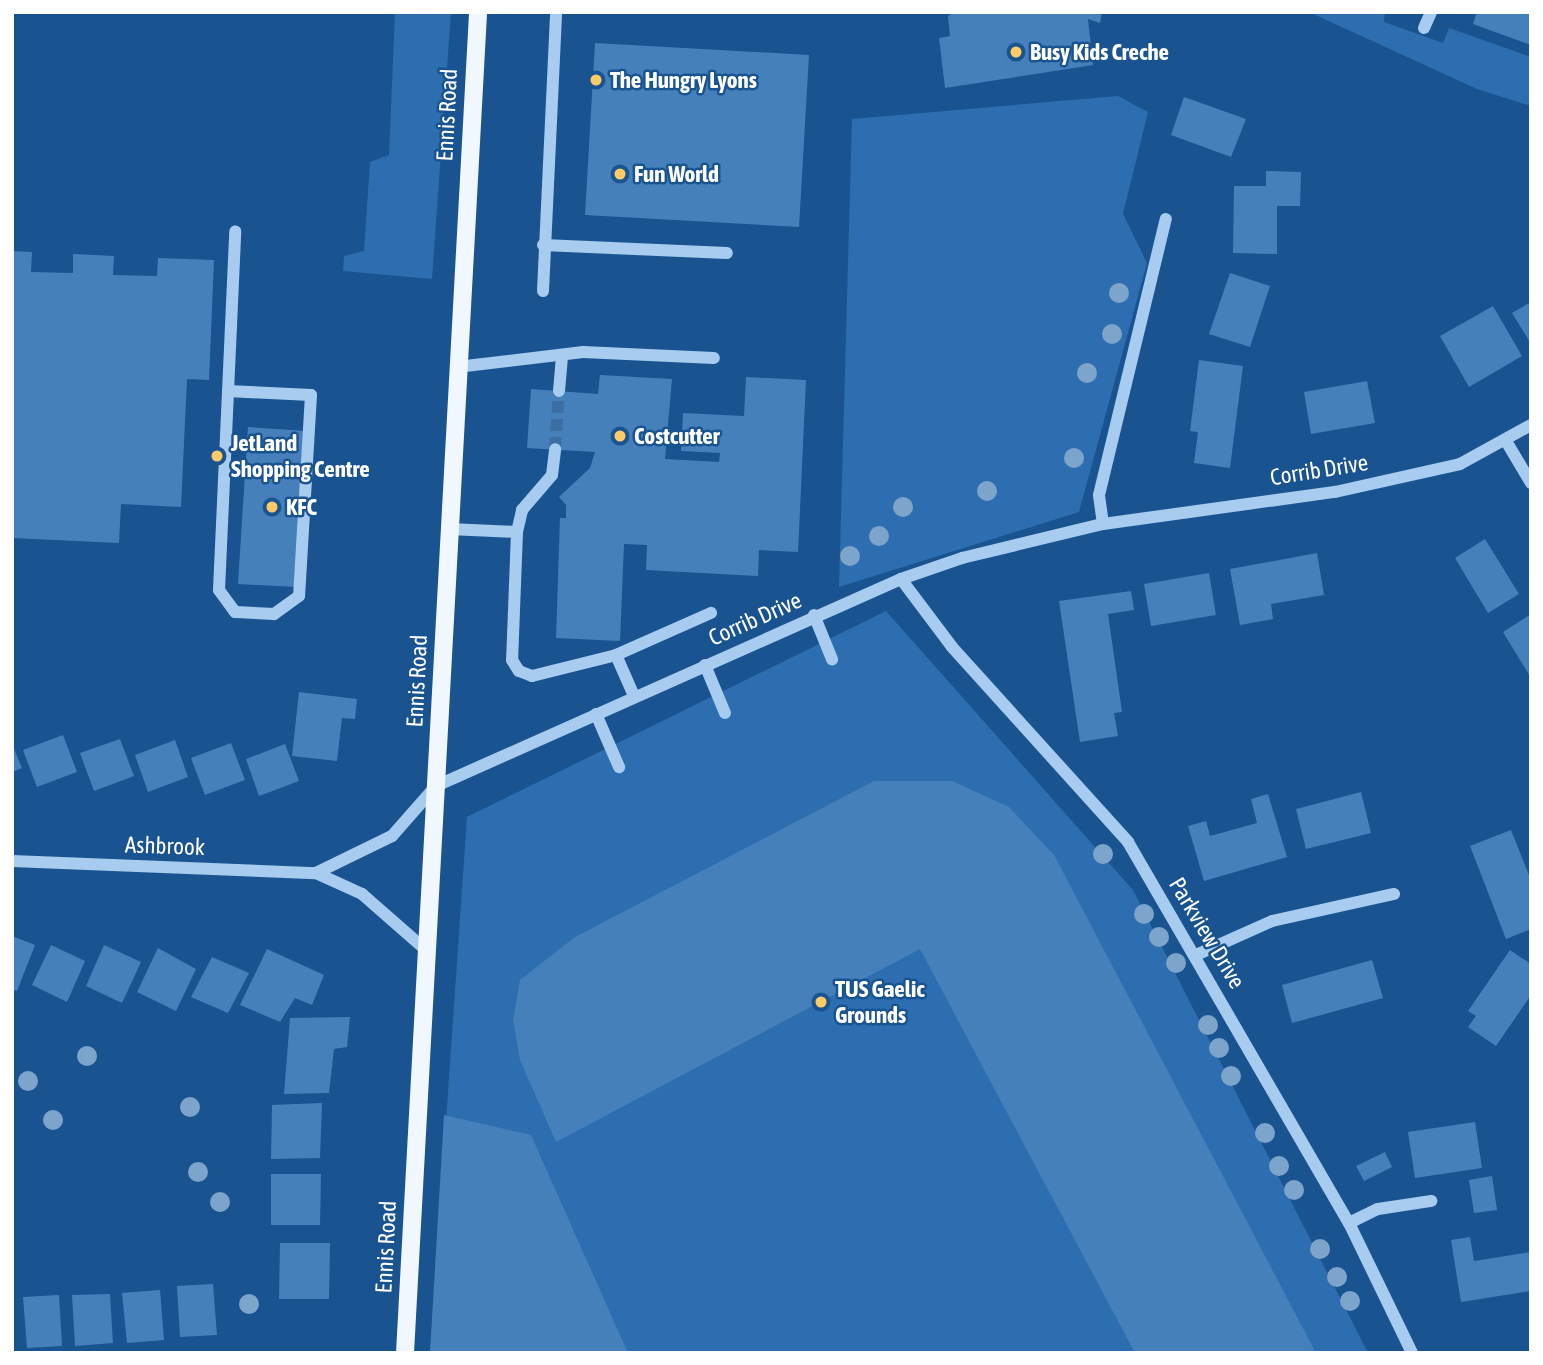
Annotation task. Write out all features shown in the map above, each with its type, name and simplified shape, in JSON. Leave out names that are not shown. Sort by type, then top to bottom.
[{"type":"main road","name":"Ennis Road","points":[[405,1353],[478,12]]},
{"type":"street","points":[[543,291],[543,245],[556,12]]},
{"type":"street","points":[[1424,28],[1431,12]]},
{"type":"street","points":[[1103,524],[1099,495],[1166,219]]},
{"type":"street","points":[[228,391],[311,394],[299,596],[274,614],[235,612],[219,590],[235,232]]},
{"type":"street","points":[[543,245],[727,253]]},
{"type":"street","points":[[457,367],[583,352],[714,358]]},
{"type":"street","points":[[559,391],[562,356]]},
{"type":"street","name":"Corrib Drive","points":[[436,786],[814,615],[901,579],[962,558],[1103,524],[1335,492],[1460,464],[1531,425]]},
{"type":"street","points":[[1506,441],[1531,482]]},
{"type":"street","points":[[555,449],[552,475],[522,510],[517,532],[512,660],[519,671],[532,676],[616,655],[711,613]]},
{"type":"street","points":[[449,528],[517,532]]},
{"type":"street","name":"Parkview Drive","points":[[901,579],[952,647],[1128,842],[1196,955],[1349,1223],[1412,1353]]},
{"type":"street","points":[[814,615],[832,659]]},
{"type":"street","points":[[616,655],[634,696]]},
{"type":"street","points":[[705,665],[725,713]]},
{"type":"street","points":[[596,714],[619,768]]},
{"type":"street","name":"Ashbrook","points":[[316,873],[392,836],[436,786]]},
{"type":"street","name":"Ashbrook","points":[[12,861],[316,873],[362,894],[426,950]]},
{"type":"street","points":[[1196,955],[1272,921],[1394,894]]},
{"type":"street","points":[[1349,1223],[1378,1209],[1432,1202]]},
{"type":"shaded area","points":[[395,12],[451,12],[432,279],[343,271],[344,256],[364,251],[370,162],[389,155]]},
{"type":"shaded area","points":[[1309,12],[1385,12],[1384,22],[1443,43],[1449,28],[1531,57],[1531,106],[1477,89]]},
{"type":"shaded area","points":[[1118,96],[1148,112],[1123,214],[1147,263],[1079,512],[839,587],[852,119]]},
{"type":"shaded area","name":"TUS Gaelic Grounds","points":[[886,611],[1133,890],[1368,1353],[430,1353],[467,817]]},
{"type":"building","name":"Busy Kids Creche","points":[[954,12],[1102,12],[1100,23],[1088,19],[1093,65],[945,88],[939,38],[950,36],[948,16]]},
{"type":"building","points":[[1477,12],[1531,12],[1531,45],[1473,24]]},
{"type":"building","points":[[595,43],[809,55],[799,227],[585,215]]},
{"type":"building","points":[[1184,97],[1246,119],[1231,157],[1171,135]]},
{"type":"building","points":[[1266,171],[1301,172],[1300,206],[1277,206],[1277,254],[1233,253],[1234,186],[1266,186]]},
{"type":"building","points":[[12,251],[32,252],[31,272],[73,273],[73,254],[114,256],[113,275],[157,276],[158,258],[214,260],[209,380],[187,379],[181,507],[121,504],[119,543],[12,538]]},
{"type":"building","points":[[1230,273],[1270,286],[1250,347],[1209,334]]},
{"type":"building","points":[[1531,302],[1531,344],[1512,313]]},
{"type":"building","points":[[1493,306],[1522,356],[1469,387],[1440,336]]},
{"type":"building","points":[[1199,360],[1243,366],[1230,468],[1194,463],[1198,432],[1190,431]]},
{"type":"building","points":[[600,375],[672,379],[665,459],[719,462],[720,453],[681,451],[683,413],[744,416],[746,377],[806,380],[798,552],[759,550],[758,576],[646,570],[647,545],[624,544],[620,641],[556,638],[560,518],[566,518],[566,505],[559,497],[590,468],[595,452],[527,448],[531,389],[598,394]]},
{"type":"building","points":[[1367,381],[1375,423],[1311,434],[1304,392]]},
{"type":"building","name":"KFC","points":[[248,427],[305,431],[296,587],[238,584]]},
{"type":"building","points":[[1485,539],[1519,594],[1488,613],[1455,558]]},
{"type":"building","points":[[1317,553],[1324,595],[1271,604],[1273,619],[1240,625],[1230,569]]},
{"type":"building","points":[[1209,573],[1216,615],[1151,626],[1144,584]]},
{"type":"building","points":[[1131,591],[1134,610],[1108,614],[1122,712],[1114,713],[1118,736],[1080,742],[1059,601]]},
{"type":"building","points":[[1531,614],[1531,678],[1503,632]]},
{"type":"building","points":[[299,692],[357,699],[355,719],[342,718],[337,761],[292,756]]},
{"type":"building","points":[[63,735],[77,772],[37,787],[23,750]]},
{"type":"building","points":[[120,739],[134,776],[94,791],[80,753]]},
{"type":"building","points":[[175,740],[188,777],[148,792],[135,755]]},
{"type":"building","points":[[231,743],[245,780],[205,795],[191,758]]},
{"type":"building","points":[[12,744],[22,768],[12,772]]},
{"type":"building","points":[[285,744],[299,781],[259,796],[246,759]]},
{"type":"building","points":[[874,781],[952,781],[1009,807],[1054,855],[1316,1353],[1135,1353],[920,949],[556,1142],[520,1060],[513,1020],[520,980],[575,937]]},
{"type":"building","points":[[1361,792],[1371,833],[1306,849],[1296,809]]},
{"type":"building","points":[[1268,794],[1287,857],[1204,881],[1188,826],[1206,821],[1210,836],[1257,823],[1251,799]]},
{"type":"building","points":[[1511,830],[1531,880],[1531,929],[1506,939],[1470,846]]},
{"type":"building","points":[[12,936],[35,945],[17,991],[12,989]]},
{"type":"building","points":[[51,945],[85,961],[67,1002],[32,985]]},
{"type":"building","points":[[104,945],[141,962],[122,1003],[86,986]]},
{"type":"building","points":[[158,948],[196,969],[176,1011],[137,992]]},
{"type":"building","points":[[267,949],[324,975],[312,1005],[295,998],[280,1022],[240,1005]]},
{"type":"building","points":[[1510,950],[1531,964],[1531,995],[1496,1046],[1468,1027],[1476,1016],[1468,1011]]},
{"type":"building","points":[[212,957],[249,973],[228,1013],[191,997]]},
{"type":"building","points":[[1372,960],[1383,998],[1292,1023],[1282,985]]},
{"type":"building","points":[[350,1017],[347,1047],[334,1049],[329,1093],[284,1094],[290,1018]]},
{"type":"building","points":[[322,1103],[320,1158],[271,1159],[272,1105]]},
{"type":"building","points":[[444,1115],[531,1135],[628,1353],[430,1353]]},
{"type":"building","points":[[1475,1122],[1482,1168],[1415,1178],[1408,1132]]},
{"type":"building","points":[[1385,1152],[1392,1167],[1364,1181],[1356,1166]]},
{"type":"building","points":[[271,1174],[321,1174],[320,1225],[271,1225]]},
{"type":"building","points":[[1492,1176],[1497,1210],[1474,1213],[1469,1180]]},
{"type":"building","points":[[1470,1237],[1474,1261],[1531,1252],[1531,1291],[1461,1302],[1451,1240]]},
{"type":"building","points":[[280,1243],[330,1243],[329,1299],[279,1299]]},
{"type":"building","points":[[213,1284],[217,1335],[180,1337],[177,1286]]},
{"type":"building","points":[[160,1290],[164,1340],[127,1343],[122,1293]]},
{"type":"building","points":[[110,1294],[113,1343],[75,1346],[72,1295]]},
{"type":"building","points":[[59,1295],[62,1346],[27,1348],[23,1297]]},
{"type":"tunnel","points":[[555,449],[559,391]]},
{"type":"place","name":"Busy Kids Creche","points":[[1016,52]]},
{"type":"place","name":"The Hungry Lyons","points":[[596,80]]},
{"type":"place","name":"Fun World","points":[[620,174]]},
{"type":"place","name":"Costcutter","points":[[620,436]]},
{"type":"place","name":"JetLand Shopping Centre","points":[[217,456]]},
{"type":"place","name":"KFC","points":[[272,507]]},
{"type":"place","name":"TUS Gaelic Grounds","points":[[821,1002]]}]
